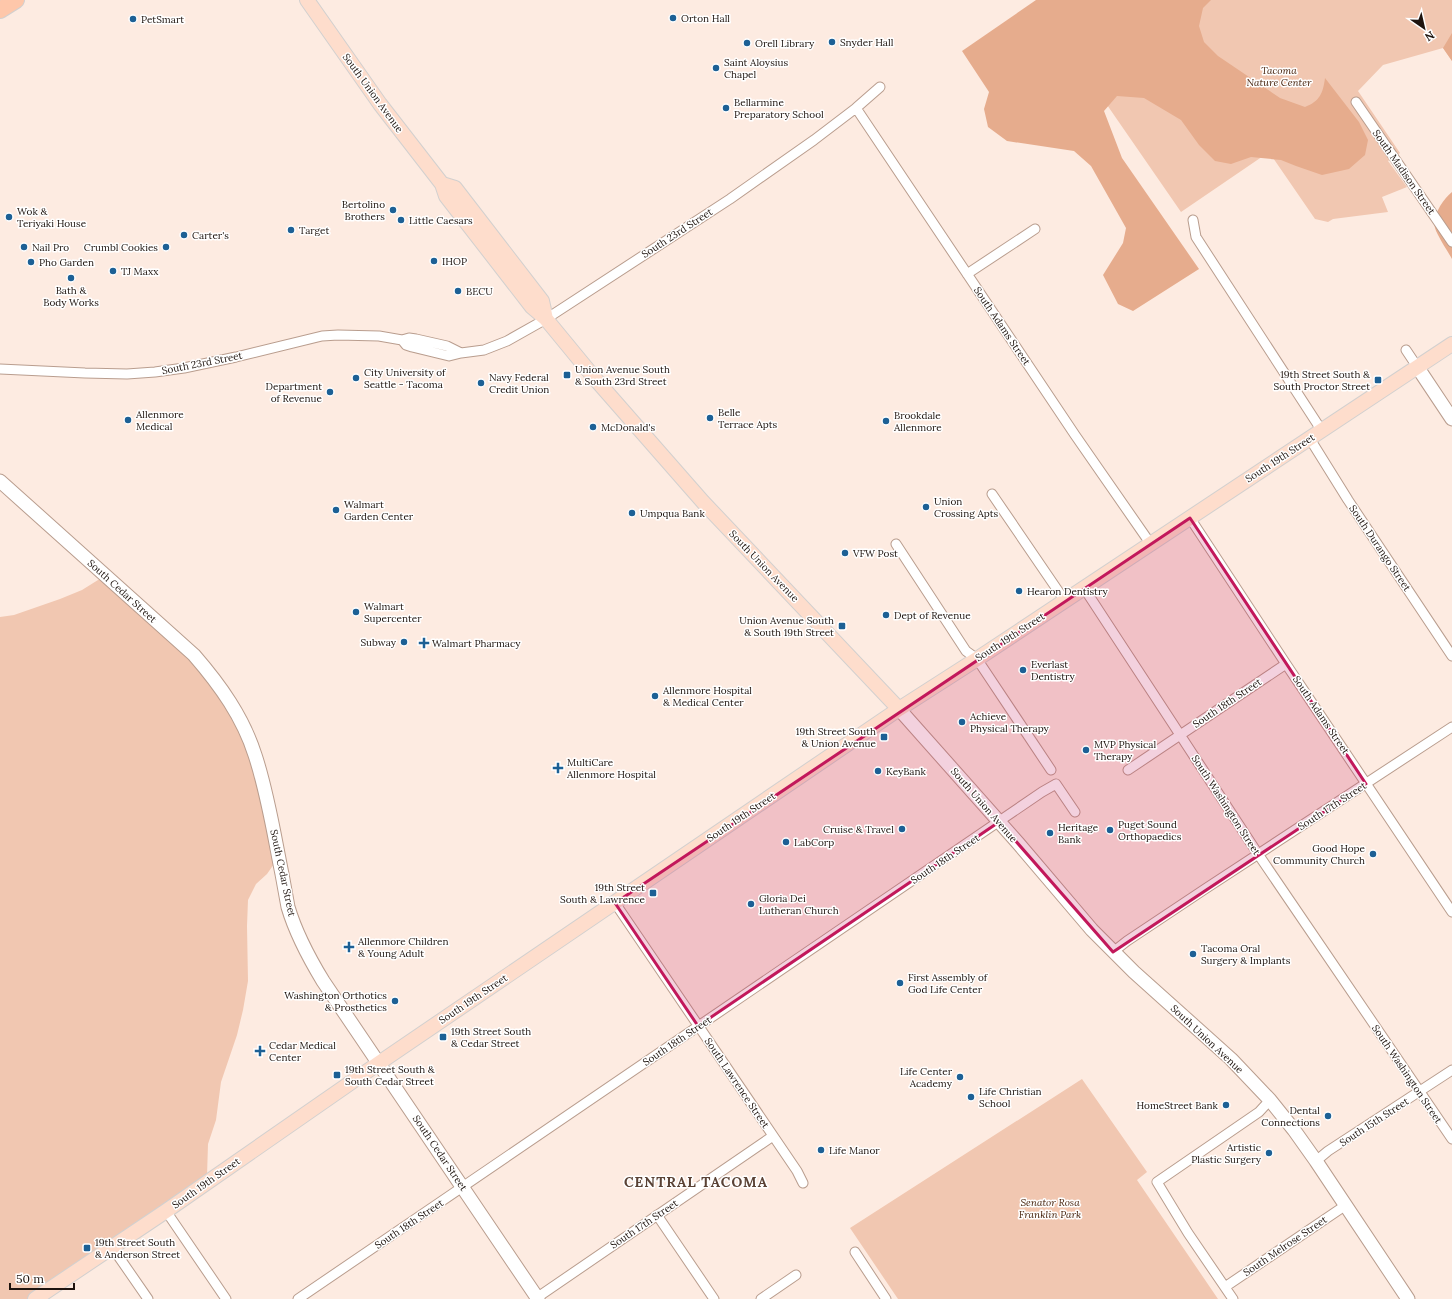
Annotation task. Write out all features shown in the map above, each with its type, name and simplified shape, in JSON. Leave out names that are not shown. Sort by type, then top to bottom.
[{"type":"highway","points":[[0,10],[16,0]]},
{"type":"main road","name":"South Union Avenue","points":[[307,0],[380,104],[442,184],[446,196],[532,307],[546,319],[601,386],[685,482],[899,709],[1092,930],[1113,952],[1231,1059],[1270,1100],[1316,1161],[1408,1299]]},
{"type":"main road","name":"South 19th Street","points":[[35,1299],[166,1211],[379,1062],[899,709],[1418,368],[1452,344]]},
{"type":"main road","points":[[1418,368],[1452,419]]},
{"type":"main road","name":"South Cedar Street","points":[[0,481],[194,655],[224,693],[235,710],[255,755],[265,790],[288,906],[300,940],[324,981],[537,1298]]},
{"type":"street","name":"South 23rd Street","points":[[0,369],[127,374],[155,372],[184,368],[236,357],[322,336],[379,336],[402,340],[409,338],[453,348],[461,352],[484,350],[507,341],[546,319],[730,199],[796,153],[856,108],[880,87]]},
{"type":"street","name":"South Madison Street","points":[[1356,102],[1452,242]]},
{"type":"street","name":"South Adams Street","points":[[856,108],[1150,543]]},
{"type":"street","name":"South Durango Street","points":[[1193,220],[1196,237],[1316,435],[1348,500],[1452,656]]},
{"type":"street","points":[[967,274],[1035,229]]},
{"type":"street","points":[[1406,350],[1418,368]]},
{"type":"street","points":[[992,494],[1064,601]]},
{"type":"street","name":"South Adams Street","points":[[1190,518],[1366,784],[1449,901],[1452,912]]},
{"type":"street","points":[[896,544],[966,651],[977,659],[1050,770]]},
{"type":"street","name":"South Washington Street","points":[[1084,588],[1258,854],[1452,1139]]},
{"type":"street","name":"South 18th Street","points":[[1128,770],[1286,664]]},
{"type":"street","name":"South 17th Street","points":[[1113,952],[1127,941],[1258,854],[1452,728]]},
{"type":"street","name":"South 18th Street","points":[[298,1299],[1056,784],[1075,812]]},
{"type":"street","name":"South Lawrence Street","points":[[615,903],[797,1171],[803,1184]]},
{"type":"street","name":"South 15th Street","points":[[1316,1161],[1328,1151],[1452,1070]]},
{"type":"street","points":[[1233,1299],[1188,1233],[1156,1182],[1259,1112],[1270,1100]]},
{"type":"street","name":"South 17th Street","points":[[537,1298],[773,1136]]},
{"type":"street","name":"South Melrose Street","points":[[1225,1287],[1346,1205]]},
{"type":"street","points":[[166,1211],[226,1299]]},
{"type":"street","points":[[658,1216],[714,1299]]},
{"type":"street","points":[[112,1247],[148,1299]]},
{"type":"street","points":[[855,1252],[886,1299]]},
{"type":"street","points":[[761,1299],[796,1275]]},
{"type":"highlighted area","points":[[1190,518],[1366,784],[1113,952],[999,822],[698,1026],[615,903]]},
{"type":"green space","name":"Tacoma Nature Center","points":[[1158,0],[1452,0],[1452,61],[1443,48],[1383,65],[1358,91],[1400,153],[1388,161],[1407,187],[1382,197],[1388,212],[1333,219],[1328,222],[1315,219],[1269,152],[1181,212],[1105,102]]},
{"type":"green space","points":[[106,575],[194,655],[255,755],[274,864],[267,874],[256,884],[248,900],[248,981],[237,1035],[221,1082],[216,1120],[208,1144],[207,1176],[35,1299],[0,1299],[0,617],[14,615],[60,599],[82,590]]},
{"type":"green space","name":"Senator Rosa Franklin Park","points":[[1082,1079],[1147,1172],[1137,1180],[1218,1299],[898,1299],[850,1228]]},
{"type":"shaded area","points":[[1036,0],[1211,0],[1203,8],[1199,26],[1204,42],[1218,56],[1280,98],[1305,107],[1310,105],[1320,96],[1325,78],[1359,122],[1368,140],[1365,155],[1349,169],[1322,175],[1281,160],[1251,157],[1231,164],[1215,161],[1199,145],[1181,120],[1144,98],[1117,96],[1104,111],[1122,158],[1199,269],[1133,311],[1118,304],[1103,275],[1123,243],[1126,228],[1091,166],[1074,151],[1007,141],[988,127],[984,109],[989,92],[962,51]]},
{"type":"shaded area","points":[[1452,33],[1452,61],[1443,48]]},
{"type":"shaded area","points":[[1452,192],[1452,259],[1438,235],[1434,223],[1439,208]]},
{"type":"place","name":"Orton Hall","points":[[673,18]]},
{"type":"place","name":"PetSmart","points":[[133,19]]},
{"type":"place","name":"Snyder Hall","points":[[832,42]]},
{"type":"place","name":"Orell Library","points":[[747,43]]},
{"type":"place","name":"Saint Aloysius Chapel","points":[[716,68]]},
{"type":"place","name":"Bellarmine Preparatory School","points":[[726,108]]},
{"type":"place","name":"Bertolino Brothers","points":[[393,210]]},
{"type":"place","name":"Wok & Teriyaki House","points":[[9,217]]},
{"type":"place","name":"Little Caesars","points":[[401,220]]},
{"type":"place","name":"Target","points":[[291,230]]},
{"type":"place","name":"Carter's","points":[[184,235]]},
{"type":"place","name":"Nail Pro","points":[[24,247]]},
{"type":"place","name":"Crumbl Cookies","points":[[166,247]]},
{"type":"place","name":"IHOP","points":[[434,261]]},
{"type":"place","name":"Pho Garden","points":[[31,262]]},
{"type":"place","name":"TJ Maxx","points":[[113,271]]},
{"type":"place","name":"Bath & Body Works","points":[[71,278]]},
{"type":"place","name":"BECU","points":[[458,291]]},
{"type":"place","name":"Union Avenue South & South 23rd Street","points":[[567,375]]},
{"type":"place","name":"City University of Seattle - Tacoma","points":[[356,378]]},
{"type":"place","name":"19th Street South & South Proctor Street","points":[[1378,380]]},
{"type":"place","name":"Navy Federal Credit Union","points":[[481,383]]},
{"type":"place","name":"Department of Revenue","points":[[330,392]]},
{"type":"place","name":"Belle Terrace Apts","points":[[710,418]]},
{"type":"place","name":"Allenmore Medical","points":[[128,420]]},
{"type":"place","name":"Brookdale Allenmore","points":[[886,421]]},
{"type":"place","name":"McDonald's","points":[[593,427]]},
{"type":"place","name":"Union Crossing Apts","points":[[926,507]]},
{"type":"place","name":"Walmart Garden Center","points":[[336,510]]},
{"type":"place","name":"Umpqua Bank","points":[[632,513]]},
{"type":"place","name":"VFW Post","points":[[845,553]]},
{"type":"place","name":"Hearon Dentistry","points":[[1019,591]]},
{"type":"place","name":"Walmart Supercenter","points":[[356,612]]},
{"type":"place","name":"Dept of Revenue","points":[[886,615]]},
{"type":"place","name":"Union Avenue South & South 19th Street","points":[[842,626]]},
{"type":"place","name":"Subway","points":[[404,642]]},
{"type":"place","name":"Walmart Pharmacy","points":[[424,643]]},
{"type":"place","name":"Everlast Dentistry","points":[[1023,670]]},
{"type":"place","name":"Allenmore Hospital & Medical Center","points":[[655,696]]},
{"type":"place","name":"Achieve Physical Therapy","points":[[962,722]]},
{"type":"place","name":"19th Street South & Union Avenue","points":[[884,737]]},
{"type":"place","name":"MVP Physical Therapy","points":[[1086,750]]},
{"type":"place","name":"MultiCare Allenmore Hospital","points":[[558,768]]},
{"type":"place","name":"KeyBank","points":[[878,771]]},
{"type":"place","name":"Cruise & Travel","points":[[902,829]]},
{"type":"place","name":"Puget Sound Orthopaedics","points":[[1110,830]]},
{"type":"place","name":"Heritage Bank","points":[[1050,833]]},
{"type":"place","name":"LabCorp","points":[[786,842]]},
{"type":"place","name":"Good Hope Community Church","points":[[1373,854]]},
{"type":"place","name":"19th Street South & Lawrence","points":[[653,893]]},
{"type":"place","name":"Gloria Dei Lutheran Church","points":[[751,904]]},
{"type":"place","name":"Allenmore Children & Young Adult","points":[[349,947]]},
{"type":"place","name":"Tacoma Oral Surgery & Implants","points":[[1193,954]]},
{"type":"place","name":"First Assembly of God Life Center","points":[[900,983]]},
{"type":"place","name":"Washington Orthotics & Prosthetics","points":[[395,1001]]},
{"type":"place","name":"19th Street South & Cedar Street","points":[[443,1037]]},
{"type":"place","name":"Cedar Medical Center","points":[[260,1051]]},
{"type":"place","name":"19th Street South & South Cedar Street","points":[[337,1075]]},
{"type":"place","name":"Life Center Academy","points":[[960,1077]]},
{"type":"place","name":"Life Christian School","points":[[971,1097]]},
{"type":"place","name":"HomeStreet Bank","points":[[1226,1105]]},
{"type":"place","name":"Dental Connections","points":[[1328,1116]]},
{"type":"place","name":"Life Manor","points":[[821,1150]]},
{"type":"place","name":"Artistic Plastic Surgery","points":[[1269,1153]]},
{"type":"place","name":"19th Street South & Anderson Street","points":[[87,1248]]},
{"type":"district","name":"CENTRAL TACOMA","points":[[696,1182]]}]
